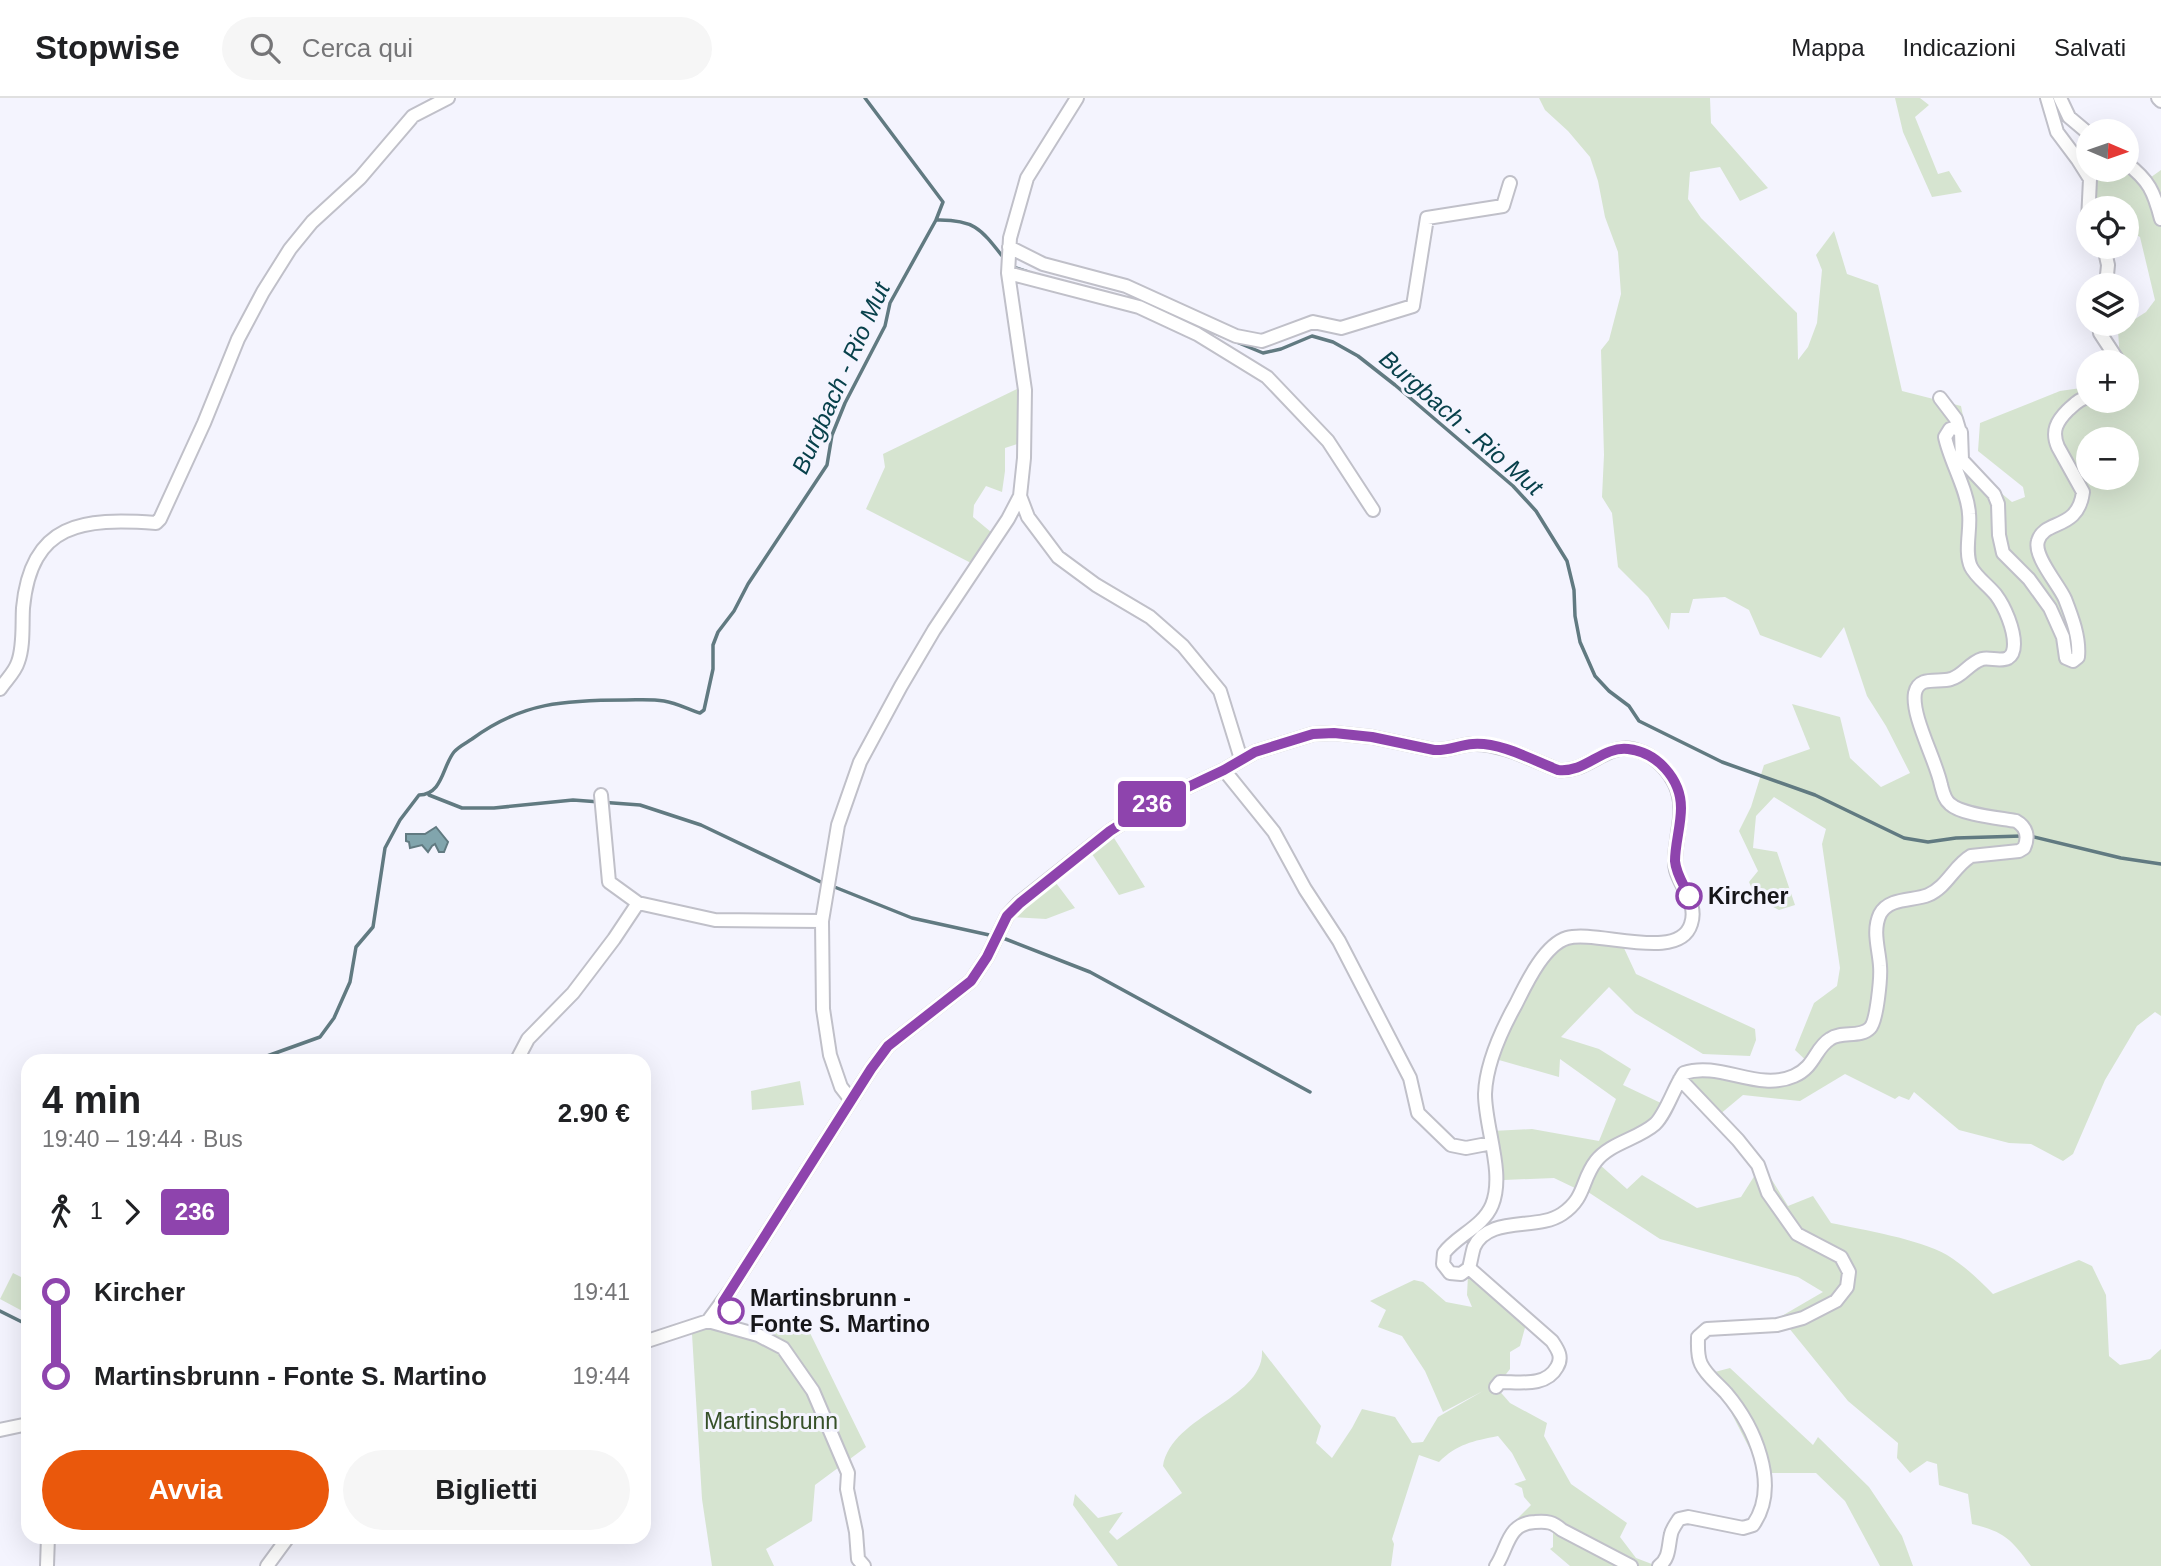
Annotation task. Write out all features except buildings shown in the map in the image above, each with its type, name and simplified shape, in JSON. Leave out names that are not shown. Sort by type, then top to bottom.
[{"type":"street","points":[[0,688],[15,669],[20,657],[26,581],[36,555],[54,537],[76,527],[108,521],[156,523],[160,519],[204,423],[238,339],[290,249],[312,222],[360,178],[413,116],[448,98]]},
{"type":"street","points":[[851,1100],[841,1087],[830,1055],[823,1009],[822,921],[838,825],[860,762],[901,686],[1020,496],[1024,458],[1025,390],[1008,274],[1009,247],[1027,178],[1077,98]]},
{"type":"street","points":[[2047,98],[2057,132],[2090,179],[2089,196]]},
{"type":"street","points":[[2060,98],[2069,117],[2076,123]]},
{"type":"street","points":[[2139,174],[2147,180],[2155,195],[2161,219]]},
{"type":"street","points":[[1009,247],[1043,264],[1126,286],[1236,336],[1262,341],[1313,322],[1341,328],[1413,306],[1427,218],[1503,205],[1510,183]]},
{"type":"street","points":[[1008,274],[1139,307],[1196,334],[1267,377],[1328,442],[1373,510]]},
{"type":"street","points":[[1940,398],[1956,419],[1962,436],[1962,460],[1994,495],[1998,504],[1999,535],[2003,553],[2029,579],[2050,608],[2063,637],[2066,659],[2073,661],[2078,657],[2079,647],[2073,620],[2064,597],[2041,559],[2038,541],[2042,533],[2070,520],[2082,499],[2083,492],[2055,439],[2057,421],[2076,404]]},
{"type":"street","points":[[708,1321],[888,1046],[971,981],[987,957],[1007,916],[1020,903],[1110,831],[1154,803],[1255,752],[1289,740],[1313,734],[1334,733],[1372,737],[1443,751],[1473,744],[1495,746],[1567,771],[1576,770],[1614,750],[1627,749],[1646,753],[1659,762],[1679,793],[1681,806],[1675,860],[1676,870],[1691,901],[1691,928],[1684,936],[1672,942],[1647,943],[1581,937],[1566,938],[1549,950],[1515,1006],[1488,1072],[1485,1096],[1496,1168],[1492,1204],[1482,1219],[1444,1253],[1443,1264],[1450,1273],[1454,1275],[1469,1268],[1475,1245],[1495,1229],[1551,1220],[1570,1208],[1579,1198],[1596,1161],[1659,1119],[1684,1073],[1703,1069],[1767,1080],[1788,1078],[1808,1067],[1823,1045],[1833,1037],[1867,1031],[1877,1012],[1881,969],[1876,941],[1880,914],[1884,909],[1897,902],[1933,894],[1971,856],[2019,850],[2026,837],[2024,825],[2017,821],[1958,809],[1949,803],[1917,717],[1915,690],[1920,684],[1952,679],[1979,660],[2007,658],[2014,649],[2014,639],[2004,609],[1996,594],[1972,569],[1969,560],[1969,510],[1945,437],[1950,429],[1959,429]]},
{"type":"street","points":[[1020,496],[1028,517],[1058,557],[1096,585],[1150,617],[1183,646],[1220,691],[1241,759]]},
{"type":"street","points":[[1224,770],[1274,832],[1305,889],[1339,941],[1410,1078],[1419,1113],[1451,1145],[1466,1148],[1492,1143]]},
{"type":"street","points":[[601,800],[608,882],[638,903],[715,920],[822,921]]},
{"type":"street","points":[[520,1054],[528,1039],[573,993],[638,903]]},
{"type":"street","points":[[1659,1566],[1664,1562],[1671,1531],[1679,1519],[1688,1517],[1743,1528],[1753,1525],[1764,1503],[1764,1478],[1753,1437],[1727,1394],[1701,1364],[1698,1337],[1707,1329],[1777,1325],[1811,1314],[1836,1301],[1847,1287],[1849,1272],[1841,1257],[1797,1234],[1768,1193],[1758,1165],[1680,1079]]},
{"type":"street","points":[[1469,1268],[1552,1341],[1560,1353],[1560,1361],[1554,1372],[1543,1381],[1500,1382],[1496,1387]]},
{"type":"street","points":[[651,1340],[708,1321],[758,1335],[783,1348],[813,1391],[848,1473],[847,1489],[856,1532],[858,1559],[864,1566]]},
{"type":"street","points":[[0,1430],[21,1426]]},
{"type":"street","points":[[1496,1566],[1503,1548],[1515,1530],[1528,1522],[1546,1521],[1631,1566]]},
{"type":"street","points":[[47,1566],[48,1544]]},
{"type":"street","points":[[267,1566],[283,1544]]},
{"type":"green space","points":[[1539,98],[1710,98],[1711,123],[1768,188],[1740,201],[1720,167],[1690,172],[1688,199],[1701,218],[1797,313],[1798,360],[1808,347],[1817,323],[1822,270],[1816,255],[1834,231],[1847,274],[1878,285],[1902,391],[1961,406],[1966,431],[1966,458],[1990,484],[2012,502],[2025,497],[2023,487],[1978,451],[1980,423],[2060,391],[2076,389],[2076,413],[2139,413],[2139,350],[2119,350],[2118,336],[2139,336],[2139,316],[2155,300],[2139,236],[2139,196],[2096,196],[2092,182],[2139,182],[2139,176],[2147,180],[2161,170],[2161,1016],[2155,1012],[2137,1026],[2105,1080],[2073,1154],[2063,1161],[2031,1144],[2009,1143],[1959,1130],[1914,1092],[1909,1100],[1899,1096],[1895,1099],[1845,1074],[1800,1101],[1743,1095],[1719,1115],[1685,1079],[1698,1073],[1776,1086],[1814,1068],[1795,1050],[1814,1003],[1837,986],[1840,968],[1822,844],[1826,829],[1774,797],[1756,816],[1753,848],[1777,852],[1795,905],[1779,910],[1756,898],[1749,882],[1758,871],[1739,831],[1751,807],[1764,765],[1810,749],[1792,704],[1840,717],[1850,758],[1881,787],[1910,773],[1867,696],[1844,627],[1821,658],[1760,635],[1749,610],[1725,597],[1693,599],[1689,613],[1671,613],[1669,630],[1648,597],[1618,567],[1612,513],[1602,497],[1604,455],[1601,350],[1609,340],[1621,294],[1618,252],[1605,217],[1590,157],[1545,110]]},
{"type":"green space","points":[[1895,98],[1920,98],[1929,105],[1915,117],[1938,174],[1949,171],[1962,192],[1932,197],[1903,132]]},
{"type":"green space","points":[[1017,389],[1020,443],[1005,448],[1002,492],[986,486],[974,505],[973,517],[991,532],[971,563],[866,509],[885,467],[883,454]]},
{"type":"green space","points":[[1114,838],[1145,887],[1119,895],[1092,854]]},
{"type":"green space","points":[[1056,883],[1075,908],[1046,919],[1012,917]]},
{"type":"green space","points":[[1569,943],[1623,946],[1636,974],[1755,1029],[1756,1040],[1750,1056],[1703,1054],[1635,1013],[1609,987],[1561,1037],[1599,1049],[1631,1069],[1623,1085],[1663,1104],[1653,1121],[1592,1159],[1577,1189],[1554,1178],[1504,1180],[1492,1131],[1532,1129],[1599,1141],[1616,1099],[1560,1059],[1559,1077],[1499,1060],[1519,1001],[1553,952]]},
{"type":"green space","points":[[800,1081],[804,1105],[752,1110],[751,1091]]},
{"type":"green space","points":[[1599,1164],[1627,1189],[1642,1175],[1697,1208],[1741,1197],[1762,1164],[1788,1206],[1813,1196],[1831,1223],[1935,1249],[1960,1264],[1993,1294],[2079,1260],[2092,1266],[2106,1295],[2109,1356],[2120,1365],[2150,1359],[2161,1349],[2161,1566],[2031,1566],[2006,1538],[1972,1524],[1968,1494],[1939,1485],[1937,1464],[1927,1461],[1910,1473],[1897,1458],[1898,1443],[1848,1401],[1780,1317],[1823,1292],[1798,1277],[1660,1239],[1588,1192]]},
{"type":"green space","points":[[13,1273],[21,1277],[21,1310],[0,1299]]},
{"type":"green space","points":[[1468,1275],[1526,1324],[1520,1346],[1510,1352],[1510,1369],[1496,1387],[1510,1403],[1547,1423],[1544,1436],[1571,1484],[1627,1523],[1620,1537],[1636,1558],[1657,1566],[1570,1566],[1550,1549],[1553,1547],[1553,1526],[1546,1521],[1513,1532],[1507,1529],[1531,1505],[1524,1497],[1522,1488],[1514,1484],[1526,1480],[1512,1453],[1498,1436],[1466,1444],[1439,1462],[1419,1455],[1392,1539],[1394,1544],[1391,1566],[1118,1566],[1073,1505],[1075,1494],[1098,1518],[1123,1512],[1109,1532],[1117,1540],[1182,1493],[1163,1466],[1170,1448],[1183,1433],[1249,1382],[1259,1367],[1262,1350],[1321,1426],[1316,1443],[1332,1458],[1362,1409],[1395,1417],[1412,1443],[1423,1442],[1438,1417],[1483,1391],[1443,1412],[1425,1371],[1402,1336],[1378,1327],[1386,1310],[1370,1301],[1414,1280],[1423,1282],[1446,1302],[1472,1307],[1467,1295]]},
{"type":"green space","name":"Martinsbrunn","points":[[703,1329],[810,1333],[866,1447],[815,1485],[812,1521],[766,1549],[774,1566],[712,1566],[702,1499],[692,1334]]},
{"type":"green space","points":[[1730,1368],[1813,1445],[1818,1437],[1869,1487],[1902,1536],[1913,1566],[1880,1566],[1845,1501],[1816,1473],[1762,1473],[1711,1373]]},
{"type":"water","points":[[436,827],[448,842],[444,852],[439,852],[435,844],[428,852],[422,845],[410,848],[406,834],[425,834]]},
{"type":"waterway","points":[[865,98],[943,202],[936,220]]},
{"type":"waterway","name":"Burgbach - Rio Mut","points":[[273,1054],[320,1037],[334,1018],[350,982],[356,947],[373,927],[385,848],[400,820],[419,795],[433,790],[437,785],[458,748],[509,717],[527,710],[564,703],[654,700],[673,703],[700,713],[704,710],[713,669],[713,645],[718,632],[827,465],[832,435],[845,403],[885,326],[890,303],[936,220],[959,221],[976,228],[1003,257]]},
{"type":"waterway","name":"Burgbach - Rio Mut","points":[[1016,268],[1028,272]]},
{"type":"waterway","name":"Burgbach - Rio Mut","points":[[1157,309],[1263,353],[1281,349],[1312,336],[1333,342],[1358,356],[1395,385],[1513,486],[1536,511],[1567,561],[1574,590],[1580,642],[1595,676],[1629,706],[1639,721],[1722,762],[1815,795],[1904,838],[1928,842],[1956,838],[2022,836]]},
{"type":"waterway","points":[[429,795],[462,808],[494,808],[573,800],[640,805],[701,825],[825,884]]},
{"type":"waterway","name":"Burgbach - Rio Mut","points":[[2030,836],[2121,858],[2161,864]]},
{"type":"waterway","points":[[832,886],[912,918],[1003,938],[1090,972],[1310,1092]]},
{"type":"waterway","name":"Burgbach - Rio Mut","points":[[0,1311],[21,1322]]},
{"type":"bus line","name":"236","points":[[731,1311],[723,1302],[871,1069],[888,1046],[971,981],[987,957],[1007,916],[1032,891],[1110,831],[1154,803],[1255,752],[1313,734],[1334,733],[1372,737],[1443,751],[1473,744],[1495,746],[1567,771],[1576,770],[1614,750],[1627,749],[1646,753],[1659,762],[1669,774],[1679,793],[1681,806],[1675,860],[1676,870],[1689,896]]},
{"type":"place","name":"Kircher","points":[[1689,896]]},
{"type":"place","name":"Martinsbrunn - Fonte S. Martino","points":[[731,1311]]}]
